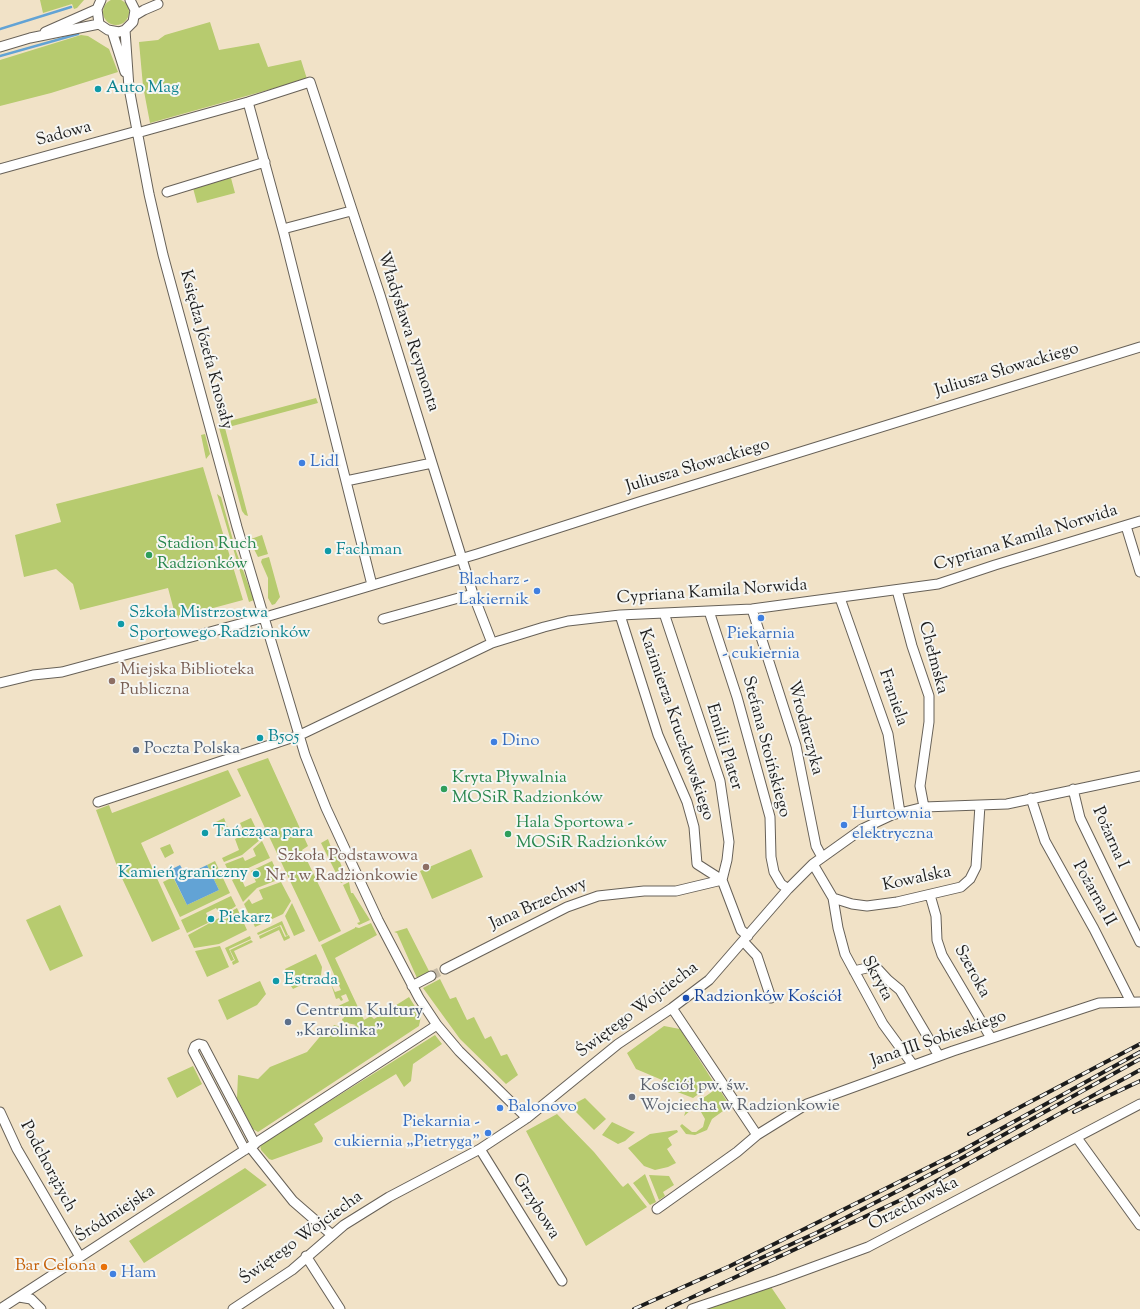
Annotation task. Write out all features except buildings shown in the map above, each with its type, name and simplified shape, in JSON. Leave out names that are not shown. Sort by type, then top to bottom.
[{"type":"street","points":[[99,24],[97,9],[101,0]]},
{"type":"street","points":[[0,47],[30,38],[99,24],[112,31],[126,30],[134,16],[135,10],[130,0]]},
{"type":"street","points":[[134,16],[158,4]]},
{"type":"street","points":[[30,38],[97,9]]},
{"type":"street","name":"Księdza Józefa Knosały","points":[[126,30],[129,88]]},
{"type":"street","name":"Księdza Józefa Knosały","points":[[112,31],[129,88],[149,194],[174,296],[237,527],[305,755],[326,808],[412,986],[437,1026],[527,1118]]},
{"type":"street","name":"Władysława Reymonta","points":[[137,132],[248,102],[310,82],[351,211],[380,295],[473,594],[492,643]]},
{"type":"street","points":[[248,102],[283,229],[372,585]]},
{"type":"street","name":"Sadowa","points":[[0,169],[137,132]]},
{"type":"street","points":[[167,192],[265,162]]},
{"type":"street","points":[[283,229],[351,211]]},
{"type":"street","name":"Juliusza Słowackiego","points":[[264,616],[462,558],[1140,347]]},
{"type":"street","points":[[346,481],[432,463]]},
{"type":"street","name":"Cypriana Kamila Norwida","points":[[300,735],[492,643],[568,621],[620,615],[752,609],[938,584],[1140,521]]},
{"type":"street","points":[[1126,526],[1140,572]]},
{"type":"street","name":"Chełmska","points":[[897,590],[912,646],[929,696],[929,722],[920,786],[924,807]]},
{"type":"street","points":[[383,620],[473,594]]},
{"type":"street","name":"Franiela","points":[[840,598],[888,734],[900,813]]},
{"type":"street","name":"Wrodarczyka","points":[[752,609],[796,746],[816,846],[822,857]]},
{"type":"street","name":"Stefana Stoińskiego","points":[[709,611],[737,697],[770,817],[771,857],[774,872],[781,884],[788,889]]},
{"type":"street","name":"Emilii Plater","points":[[664,613],[720,781],[729,842],[727,860],[722,880]]},
{"type":"street","name":"Kazimierza Kruczkowskiego","points":[[620,615],[658,735],[687,802],[694,827],[697,864],[722,880]]},
{"type":"street","points":[[0,683],[33,675],[62,672],[264,616]]},
{"type":"street","points":[[98,802],[300,735]]},
{"type":"street","name":"Świętego Wojciecha","points":[[233,1309],[292,1270],[331,1234],[389,1196],[480,1148],[527,1118],[618,1044],[672,1008],[709,980],[788,889],[813,864],[862,829],[900,813],[924,807],[1007,804],[1140,776]]},
{"type":"street","name":"Pożarna I","points":[[1073,789],[1080,818],[1140,942]]},
{"type":"street","name":"Pożarna II","points":[[1031,798],[1045,840],[1136,1002]]},
{"type":"street","name":"Kowalska","points":[[833,898],[852,904],[867,906],[897,902],[961,888],[970,879],[976,867],[980,804]]},
{"type":"street","points":[[813,864],[833,898]]},
{"type":"street","points":[[722,880],[741,930],[757,956],[771,998]]},
{"type":"street","name":"Jana Brzechwy","points":[[445,969],[567,907],[598,896],[644,891],[676,891],[722,880]]},
{"type":"street","name":"Szeroka","points":[[930,895],[936,916],[937,940],[942,955],[991,1038]]},
{"type":"street","name":"Skryta","points":[[833,898],[838,928],[845,954],[883,1024],[913,1066]]},
{"type":"street","points":[[854,971],[875,966],[900,990],[939,1056]]},
{"type":"street","points":[[412,986],[430,976]]},
{"type":"street","name":"Jana III Sobieskiego","points":[[657,1209],[757,1136],[807,1104],[991,1038],[1099,1003],[1136,1002]]},
{"type":"street","points":[[672,1008],[757,1136]]},
{"type":"street","name":"Śródmiejska","points":[[3,1308],[437,1026]]},
{"type":"street","points":[[250,1147],[203,1045],[199,1044],[195,1046],[193,1051],[250,1147],[293,1201],[331,1234]]},
{"type":"street","name":"Orzechowska","points":[[692,1309],[778,1280],[868,1246],[1140,1104]]},
{"type":"street","name":"Podchorążych","points":[[0,1112],[18,1149],[80,1257]]},
{"type":"street","points":[[1077,1138],[1140,1226]]},
{"type":"street","name":"Grzybowa","points":[[480,1148],[562,1282]]},
{"type":"street","points":[[306,1256],[340,1309]]},
{"type":"street","points":[[19,1297],[31,1299],[41,1309]]},
{"type":"green space","points":[[116,-1],[125,3],[129,12],[125,21],[116,25],[107,21],[103,12],[107,3]]},
{"type":"green space","points":[[40,0],[84,0],[77,8],[74,9],[72,4],[43,13]]},
{"type":"green space","points":[[210,22],[219,50],[259,43],[268,67],[301,60],[307,79],[150,123],[143,86],[139,42],[158,40],[165,35]]},
{"type":"green space","points":[[81,35],[88,36],[109,49],[118,72],[51,93],[0,106],[0,60]]},
{"type":"green space","points":[[231,178],[235,193],[197,203],[193,188]]},
{"type":"green space","points":[[316,398],[318,403],[225,428],[248,516],[245,515],[242,511],[218,424]]},
{"type":"green space","points":[[205,434],[210,454],[206,459],[201,435]]},
{"type":"green space","name":"Stadion Ruch Radzionków","points":[[203,467],[243,600],[176,618],[168,588],[80,610],[73,584],[56,569],[24,577],[15,535],[61,522],[56,504]]},
{"type":"green space","points":[[217,494],[221,497],[236,551],[254,600],[249,602]]},
{"type":"green space","points":[[262,535],[268,554],[258,557],[251,539]]},
{"type":"green space","points":[[269,557],[280,597],[275,604],[272,605],[268,598],[268,578],[261,562],[262,559]]},
{"type":"green space","points":[[268,758],[308,846],[302,850],[341,931],[319,942],[237,769]]},
{"type":"green space","points":[[228,770],[241,796],[141,843],[180,929],[152,942],[120,874],[96,810],[109,805],[112,813]]},
{"type":"green space","points":[[224,818],[228,828],[219,832],[214,823]]},
{"type":"green space","points":[[251,818],[261,839],[242,855],[224,862],[222,858],[239,850],[235,839],[245,834],[240,823]]},
{"type":"green space","points":[[328,839],[332,850],[335,849],[347,880],[341,883],[321,843]]},
{"type":"green space","points":[[262,841],[270,858],[231,876],[225,864],[243,857],[245,861],[256,856],[253,849]]},
{"type":"green space","points":[[170,844],[174,853],[165,858],[160,848]]},
{"type":"green space","points":[[471,849],[483,877],[432,899],[420,871]]},
{"type":"green space","points":[[215,861],[230,893],[180,917],[163,882],[173,877],[187,905],[219,890],[207,865]]},
{"type":"green space","points":[[272,861],[280,879],[257,888],[243,902],[232,880],[240,876],[245,887],[256,882],[251,871]]},
{"type":"green space","points":[[281,882],[291,901],[283,914],[255,927],[244,904],[249,899],[252,904],[263,899],[259,890]]},
{"type":"green space","points":[[349,882],[351,893],[353,893],[370,920],[359,925],[357,923],[360,922],[343,885]]},
{"type":"green space","points":[[231,896],[236,906],[221,916],[216,908],[206,913],[210,922],[187,933],[181,920]]},
{"type":"green space","points":[[292,903],[305,931],[294,936],[285,916]]},
{"type":"green space","points":[[60,905],[83,956],[50,971],[26,920]]},
{"type":"green space","points":[[237,908],[247,930],[219,944],[194,948],[188,935]]},
{"type":"green space","points":[[282,921],[288,935],[286,936],[281,925],[258,935],[257,933]]},
{"type":"green space","points":[[371,923],[377,935],[335,958],[364,1020],[371,1016],[374,1019],[409,997],[421,1016],[419,1026],[258,1132],[253,1129],[237,1098],[238,1075],[258,1079],[270,1067],[307,1052],[323,1033],[332,1028],[334,1025],[348,1029],[356,1025],[343,1022],[343,1015],[340,1016],[336,1007],[349,1001],[346,994],[341,996],[343,1000],[341,1001],[339,998],[336,999],[331,984],[335,992],[341,990],[321,945],[355,927],[359,928]]},
{"type":"green space","points":[[280,926],[285,937],[289,935],[290,938],[284,941],[279,930],[260,939],[259,936]]},
{"type":"green space","points":[[407,928],[430,973],[417,978],[397,933],[394,932]]},
{"type":"green space","points":[[250,936],[251,939],[229,949],[234,960],[231,961],[225,948]]},
{"type":"green space","points":[[251,940],[253,942],[234,951],[239,962],[233,965],[232,962],[235,960],[230,950]]},
{"type":"green space","points":[[220,946],[229,967],[207,977],[195,951]]},
{"type":"green space","points":[[316,954],[322,967],[321,975],[293,989],[291,986],[293,985],[285,969]]},
{"type":"green space","points":[[440,979],[450,999],[456,997],[467,1020],[474,1017],[485,1039],[491,1036],[501,1056],[507,1054],[518,1075],[506,1084],[460,1039],[423,988]]},
{"type":"green space","points":[[260,981],[266,994],[257,1005],[227,1020],[218,1000]]},
{"type":"green space","points":[[664,1026],[680,1029],[714,1083],[693,1098],[675,1091],[662,1080],[636,1069],[627,1053]]},
{"type":"green space","points":[[435,1035],[442,1044],[413,1064],[411,1081],[404,1087],[396,1074],[314,1124],[323,1138],[322,1142],[272,1160],[269,1159],[261,1150],[260,1145]]},
{"type":"green space","points":[[193,1066],[202,1084],[177,1098],[167,1078]]},
{"type":"green space","points":[[716,1089],[721,1092],[730,1106],[712,1119],[707,1130],[695,1135],[686,1134],[680,1126],[682,1124],[692,1132],[696,1132],[703,1127],[705,1119],[701,1112],[696,1110],[691,1110],[684,1116],[686,1110]]},
{"type":"green space","points":[[585,1098],[606,1119],[594,1130],[570,1106]]},
{"type":"green space","points":[[557,1114],[594,1152],[621,1185],[623,1187],[628,1183],[647,1207],[586,1246],[526,1131]]},
{"type":"green space","points":[[612,1122],[635,1132],[625,1141],[618,1144],[602,1135]]},
{"type":"green space","points":[[677,1130],[678,1132],[668,1138],[672,1145],[667,1149],[676,1163],[668,1167],[655,1170],[644,1166],[628,1148],[650,1134]]},
{"type":"green space","points":[[245,1168],[267,1185],[144,1263],[129,1241]]},
{"type":"green space","points":[[645,1174],[656,1202],[650,1205],[633,1183]]},
{"type":"green space","points":[[649,1175],[669,1176],[674,1185],[663,1192],[665,1196],[659,1200]]},
{"type":"green space","points":[[771,1287],[786,1309],[706,1309]]},
{"type":"water","points":[[180,865],[186,875],[207,865],[219,890],[187,905],[170,870]]},
{"type":"waterway","points":[[0,29],[71,7]]},
{"type":"waterway","points":[[0,56],[78,34]]},
{"type":"tunnel","points":[[431,976],[445,969]]},
{"type":"railway","points":[[969,1134],[1140,1044]]},
{"type":"railway","points":[[634,1309],[730,1266],[959,1152],[1140,1052]]},
{"type":"railway","points":[[737,1269],[816,1233],[960,1159],[1140,1059]]},
{"type":"railway","points":[[667,1309],[905,1198],[1140,1070]]},
{"type":"railway","points":[[1074,1112],[1140,1081]]},
{"type":"place","name":"Auto Mag","points":[[98,89]]},
{"type":"place","name":"Lidl","points":[[302,463]]},
{"type":"place","name":"Fachman","points":[[328,551]]},
{"type":"place","name":"Stadion Ruch Radzionków","points":[[149,555]]},
{"type":"place","name":"Blacharz - Lakiernik","points":[[537,591]]},
{"type":"place","name":"Piekarnia - cukiernia","points":[[761,618]]},
{"type":"place","name":"Szkoła Mistrzostwa Sportowego Radzionków","points":[[121,624]]},
{"type":"place","name":"Miejska Biblioteka Publiczna","points":[[112,681]]},
{"type":"place","name":"B505","points":[[260,738]]},
{"type":"place","name":"Dino","points":[[494,742]]},
{"type":"place","name":"Poczta Polska","points":[[136,750]]},
{"type":"place","name":"Kryta Pływalnia MOSiR Radzionków","points":[[444,789]]},
{"type":"place","name":"Hurtownia elektryczna","points":[[844,825]]},
{"type":"place","name":"Tańcząca para","points":[[205,833]]},
{"type":"place","name":"Hala Sportowa - MOSiR Radzionków","points":[[508,834]]},
{"type":"place","name":"Szkoła Podstawowa Nr 1 w Radzionkowie","points":[[426,867]]},
{"type":"place","name":"Kamień graniczny","points":[[256,874]]},
{"type":"place","name":"Piekarz","points":[[211,919]]},
{"type":"place","name":"Estrada","points":[[276,981]]},
{"type":"place","name":"Radzionków Kościół","points":[[686,998]]},
{"type":"place","name":"Centrum Kultury „Karolinka”","points":[[288,1022]]},
{"type":"place","name":"Kościół pw. św. Wojciecha w Radzionkowie","points":[[632,1097]]},
{"type":"place","name":"Balonovo","points":[[500,1108]]},
{"type":"place","name":"Piekarnia - cukiernia „Pietryga”","points":[[488,1133]]},
{"type":"place","name":"Bar Celona","points":[[104,1267]]},
{"type":"place","name":"Ham","points":[[113,1274]]}]
